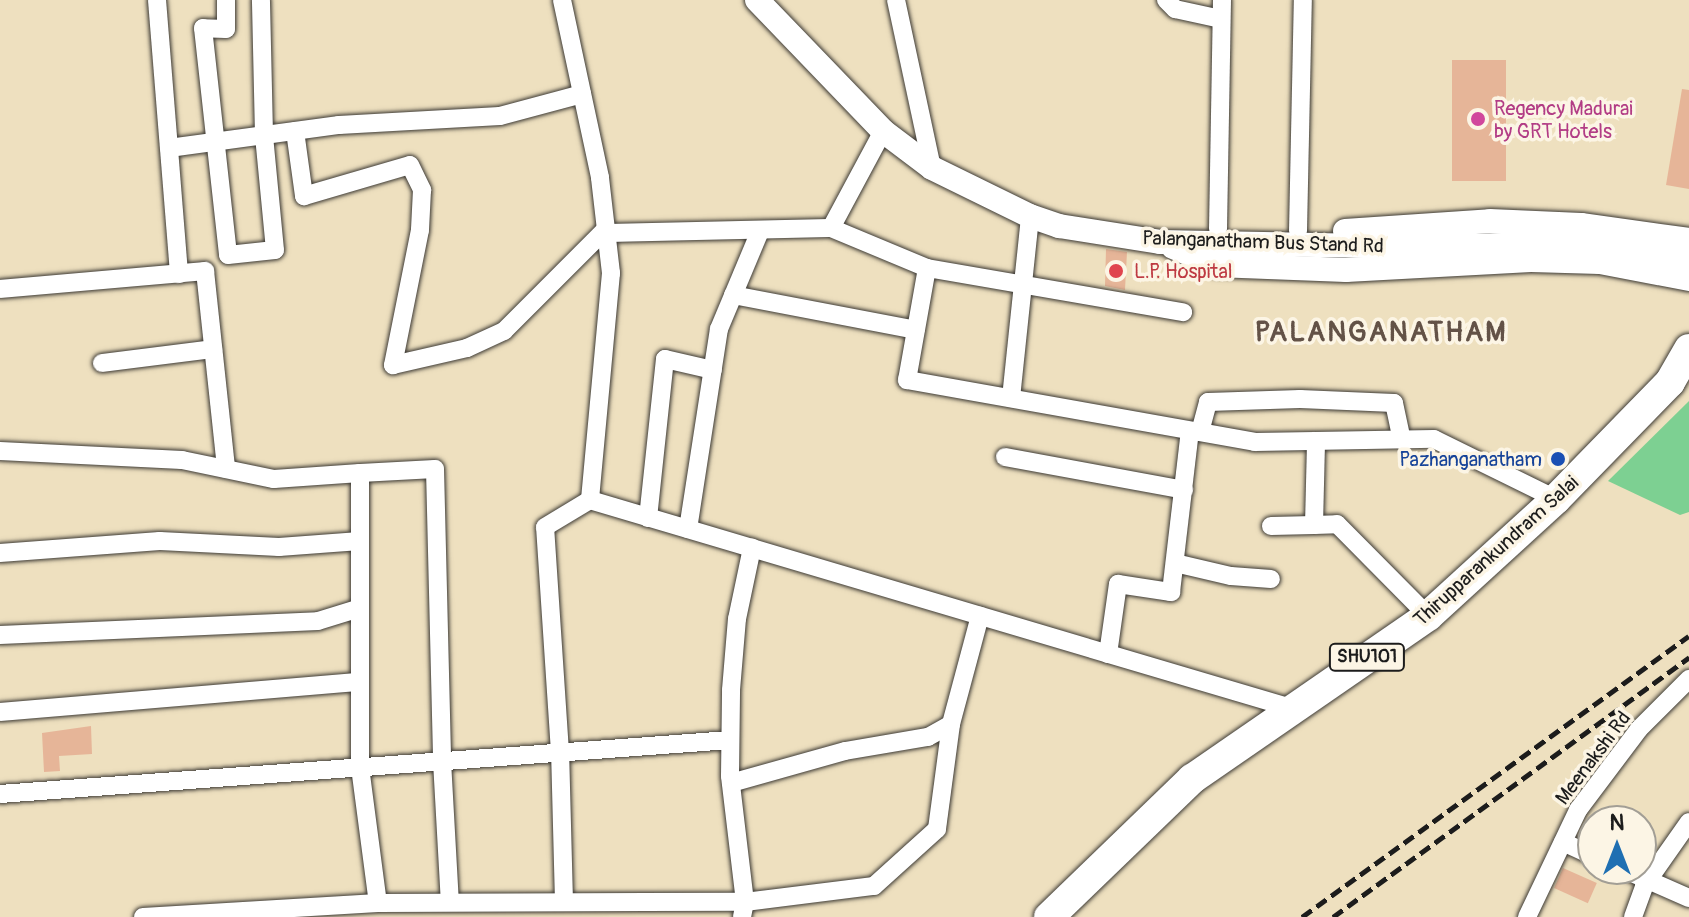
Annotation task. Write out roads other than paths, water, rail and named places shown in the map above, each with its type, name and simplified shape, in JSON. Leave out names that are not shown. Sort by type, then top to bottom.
[{"type":"main road","name":"Thirupparankundram Salai","points":[[1049,917],[1192,779],[1428,616],[1556,499],[1680,376],[1689,349]]},
{"type":"street","points":[[157,0],[179,274]]},
{"type":"street","points":[[226,0],[226,29],[203,28],[228,255],[275,250],[264,135],[261,0]]},
{"type":"street","points":[[562,0],[600,178],[611,273],[590,500]]},
{"type":"street","name":"Palanganatham Bus Stand Rd","points":[[757,0],[883,131],[932,168],[1030,216],[1059,226],[1160,242],[1419,247],[1584,243],[1689,261]]},
{"type":"street","points":[[896,0],[932,168]]},
{"type":"street","points":[[1166,0],[1175,9],[1221,19]]},
{"type":"street","points":[[1218,229],[1222,0]]},
{"type":"street","points":[[1298,231],[1303,0]]},
{"type":"street","points":[[169,148],[295,131],[500,116],[582,94]]},
{"type":"street","points":[[295,131],[304,196],[410,165],[422,190],[420,230],[393,365],[467,348],[504,331],[606,231],[831,228],[927,268],[1183,312]]},
{"type":"street","points":[[831,228],[883,131]]},
{"type":"street","points":[[1011,398],[1030,216]]},
{"type":"street","points":[[1160,242],[1218,229],[1346,231],[1490,221],[1581,225],[1689,240]]},
{"type":"street","points":[[688,529],[719,329],[760,231]]},
{"type":"street","points":[[1160,242],[1216,265],[1346,270],[1531,260],[1600,262],[1689,279]]},
{"type":"street","points":[[927,268],[907,380],[1255,442],[1434,439],[1556,499]]},
{"type":"street","points":[[0,289],[205,271],[226,469]]},
{"type":"street","points":[[733,295],[916,330]]},
{"type":"street","points":[[102,363],[213,349]]},
{"type":"street","points":[[648,518],[665,359],[713,370]]},
{"type":"street","points":[[1108,654],[1118,584],[1171,592],[1195,431],[1208,402],[1300,399],[1394,403],[1402,440]]},
{"type":"street","points":[[1314,525],[1316,441]]},
{"type":"street","points":[[0,451],[182,460],[274,479],[435,469],[442,761],[450,902]]},
{"type":"street","points":[[1005,457],[1184,490]]},
{"type":"street","points":[[360,473],[360,767],[378,903]]},
{"type":"street","points":[[564,902],[560,752],[545,527],[590,500],[1291,708]]},
{"type":"street","points":[[1271,526],[1337,524],[1428,616]]},
{"type":"street","points":[[0,553],[160,541],[279,547],[360,541]]},
{"type":"street","points":[[744,910],[731,783],[730,740],[737,619],[752,548]]},
{"type":"street","points":[[1175,563],[1231,576],[1271,579]]},
{"type":"street","points":[[0,635],[318,621],[360,608]]},
{"type":"street","points":[[143,917],[378,903],[450,902],[564,902],[744,910],[874,886],[937,829],[951,724],[980,616]]},
{"type":"street","name":"Meenakshi Rd","points":[[1527,917],[1578,810],[1639,729],[1689,679]]},
{"type":"street","points":[[0,712],[360,682]]},
{"type":"street","points":[[731,783],[845,751],[928,737],[951,724]]},
{"type":"street","points":[[0,794],[730,740]]},
{"type":"street","points":[[1657,867],[1689,822]]},
{"type":"street","points":[[1563,842],[1577,849]]},
{"type":"street","points":[[1657,884],[1689,898]]},
{"type":"street","points":[[1633,917],[1646,885]]},
{"type":"railway","points":[[1302,917],[1689,636]]},
{"type":"railway","points":[[1333,917],[1689,657]]},
{"type":"place","name":"Regency Madurai by GRT Hotels","points":[[1478,119]]},
{"type":"place","name":"L.P. Hospital","points":[[1116,271]]},
{"type":"place","name":"Pazhanganatham","points":[[1558,459]]},
{"type":"district","name":"PALANGANATHAM","points":[[1381,333]]}]
